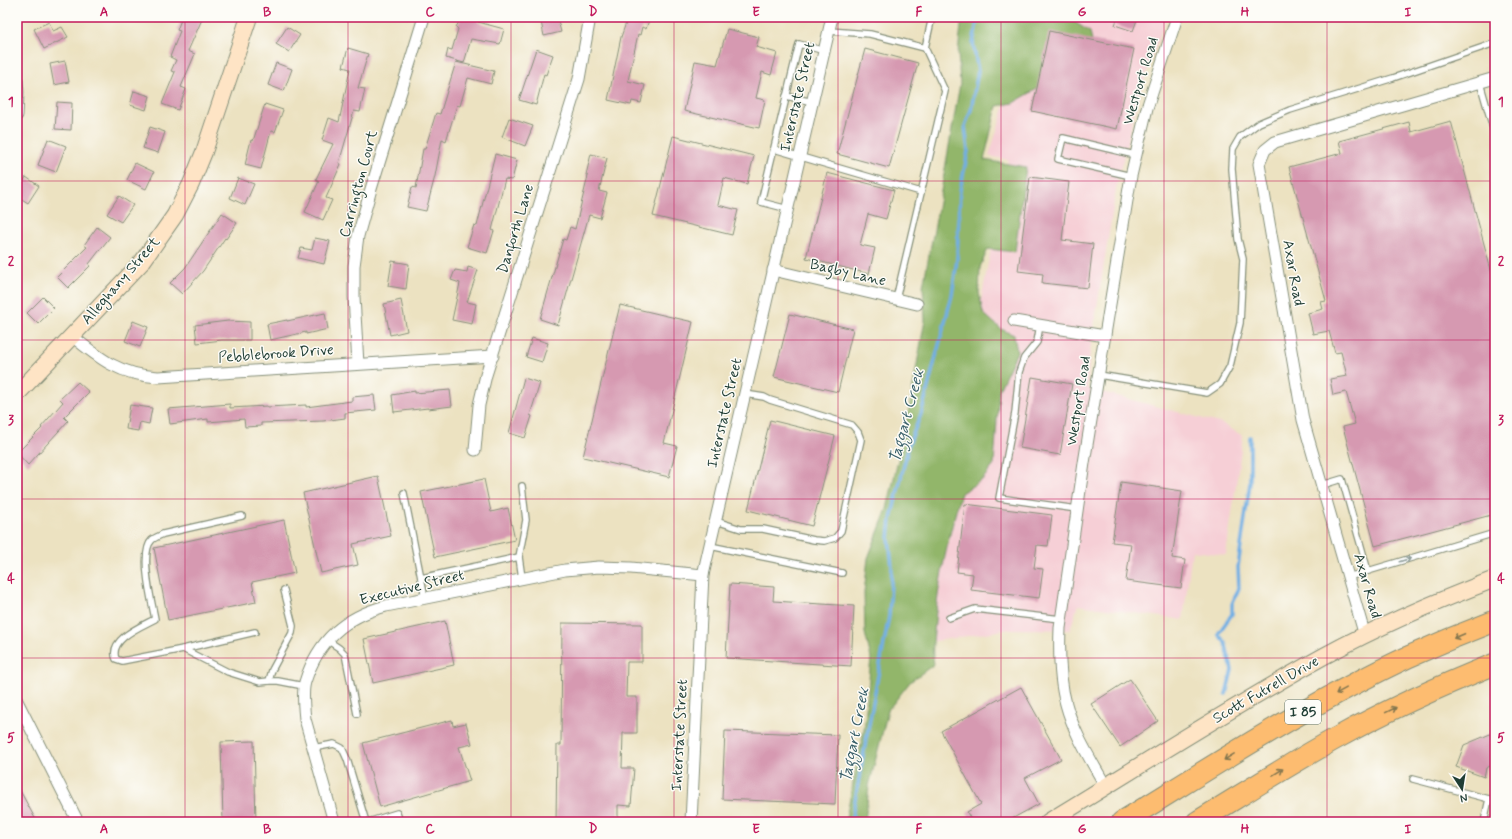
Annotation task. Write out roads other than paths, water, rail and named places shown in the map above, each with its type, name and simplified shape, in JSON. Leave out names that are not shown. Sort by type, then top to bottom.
[{"type":"highway","name":"I 85","points":[[1122,822],[1287,721],[1345,689],[1408,657],[1495,621]]},
{"type":"highway","name":"I 85","points":[[1197,822],[1336,738],[1439,687],[1495,664]]},
{"type":"street","name":"Alleghany Street","points":[[17,394],[142,262],[175,215],[191,184],[204,152],[249,17]]},
{"type":"street","name":"Carrington Court","points":[[358,364],[354,297],[354,266],[358,236],[424,17]]},
{"type":"street","name":"Danforth Lane","points":[[475,450],[479,405],[579,79],[590,17]]},
{"type":"street","name":"Interstate Street","points":[[691,822],[703,575],[832,17]]},
{"type":"street","name":"Westport Road","points":[[1106,787],[1082,746],[1066,704],[1059,655],[1061,619],[1077,509],[1135,155],[1147,108],[1177,17]]},
{"type":"street","name":"Axar Road","points":[[1365,636],[1303,420],[1259,164],[1265,150],[1275,142],[1495,78]]},
{"type":"street","points":[[17,81],[17,115]]},
{"type":"street","name":"Bagby Lane","points":[[773,270],[917,304]]},
{"type":"street","points":[[1014,321],[1105,336]]},
{"type":"street","name":"Pebblebrook Drive","points":[[72,336],[98,357],[115,367],[128,372],[158,377],[493,356]]},
{"type":"street","name":"Executive Street","points":[[334,822],[305,719],[304,707],[305,686],[312,663],[327,640],[340,627],[355,617],[372,610],[565,570],[599,567],[654,570],[703,575]]},
{"type":"street","name":"Scott Futrell Drive","points":[[1048,822],[1254,695],[1325,656],[1417,611],[1495,579]]},
{"type":"street","points":[[17,702],[78,822]]},
{"type":"lane","points":[[896,299],[945,91],[925,48],[932,17]]},
{"type":"lane","points":[[829,31],[870,34],[925,48]]},
{"type":"lane","points":[[1099,375],[1207,393],[1220,384],[1230,366],[1240,324],[1243,259],[1238,239],[1232,169],[1234,149],[1240,137],[1259,123],[1290,110],[1393,78],[1495,43]]},
{"type":"lane","points":[[788,209],[761,202],[799,44],[825,51]]},
{"type":"lane","points":[[1480,83],[1495,135]]},
{"type":"lane","points":[[786,96],[812,102]]},
{"type":"lane","points":[[1131,176],[1058,159],[1063,138],[1135,155]]},
{"type":"lane","points":[[774,149],[800,155],[921,192]]},
{"type":"lane","points":[[1040,325],[1037,342],[1024,358],[1019,372],[1015,413],[999,498],[1077,509]]},
{"type":"lane","points":[[716,521],[741,529],[763,529],[824,541],[835,538],[841,531],[861,440],[858,432],[852,425],[764,397],[745,394]]},
{"type":"lane","points":[[1322,485],[1342,479],[1368,571]]},
{"type":"lane","points":[[522,486],[526,520],[519,557],[522,578]]},
{"type":"lane","points":[[404,492],[425,598]]},
{"type":"lane","points":[[242,516],[162,534],[151,540],[148,547],[146,570],[155,619],[125,636],[117,644],[115,655],[116,659],[122,661],[183,649],[255,632]]},
{"type":"lane","points":[[1348,577],[1495,533]]},
{"type":"lane","points":[[710,546],[842,573]]},
{"type":"lane","points":[[421,578],[519,557]]},
{"type":"lane","points":[[269,681],[272,670],[292,633],[293,626],[284,590]]},
{"type":"lane","points":[[949,618],[975,609],[1061,619]]},
{"type":"lane","points":[[327,640],[345,654],[356,714]]},
{"type":"lane","points":[[183,649],[228,672],[260,682],[269,681],[305,686]]},
{"type":"lane","points":[[313,748],[334,744],[342,748],[347,759],[367,822],[397,813],[400,822]]},
{"type":"lane","points":[[1414,779],[1495,802]]},
{"type":"lane","points":[[1484,822],[1489,800]]},
{"type":"waterway","name":"Taggart Creek","points":[[851,822],[889,616],[892,567],[889,538],[891,519],[909,444],[921,414],[952,295],[957,259],[960,190],[968,151],[965,126],[971,110],[978,71],[973,43],[978,17]]},
{"type":"waterway","points":[[1226,694],[1232,670],[1225,642],[1218,634],[1232,614],[1232,604],[1239,588],[1238,567],[1250,483],[1250,437]]}]
